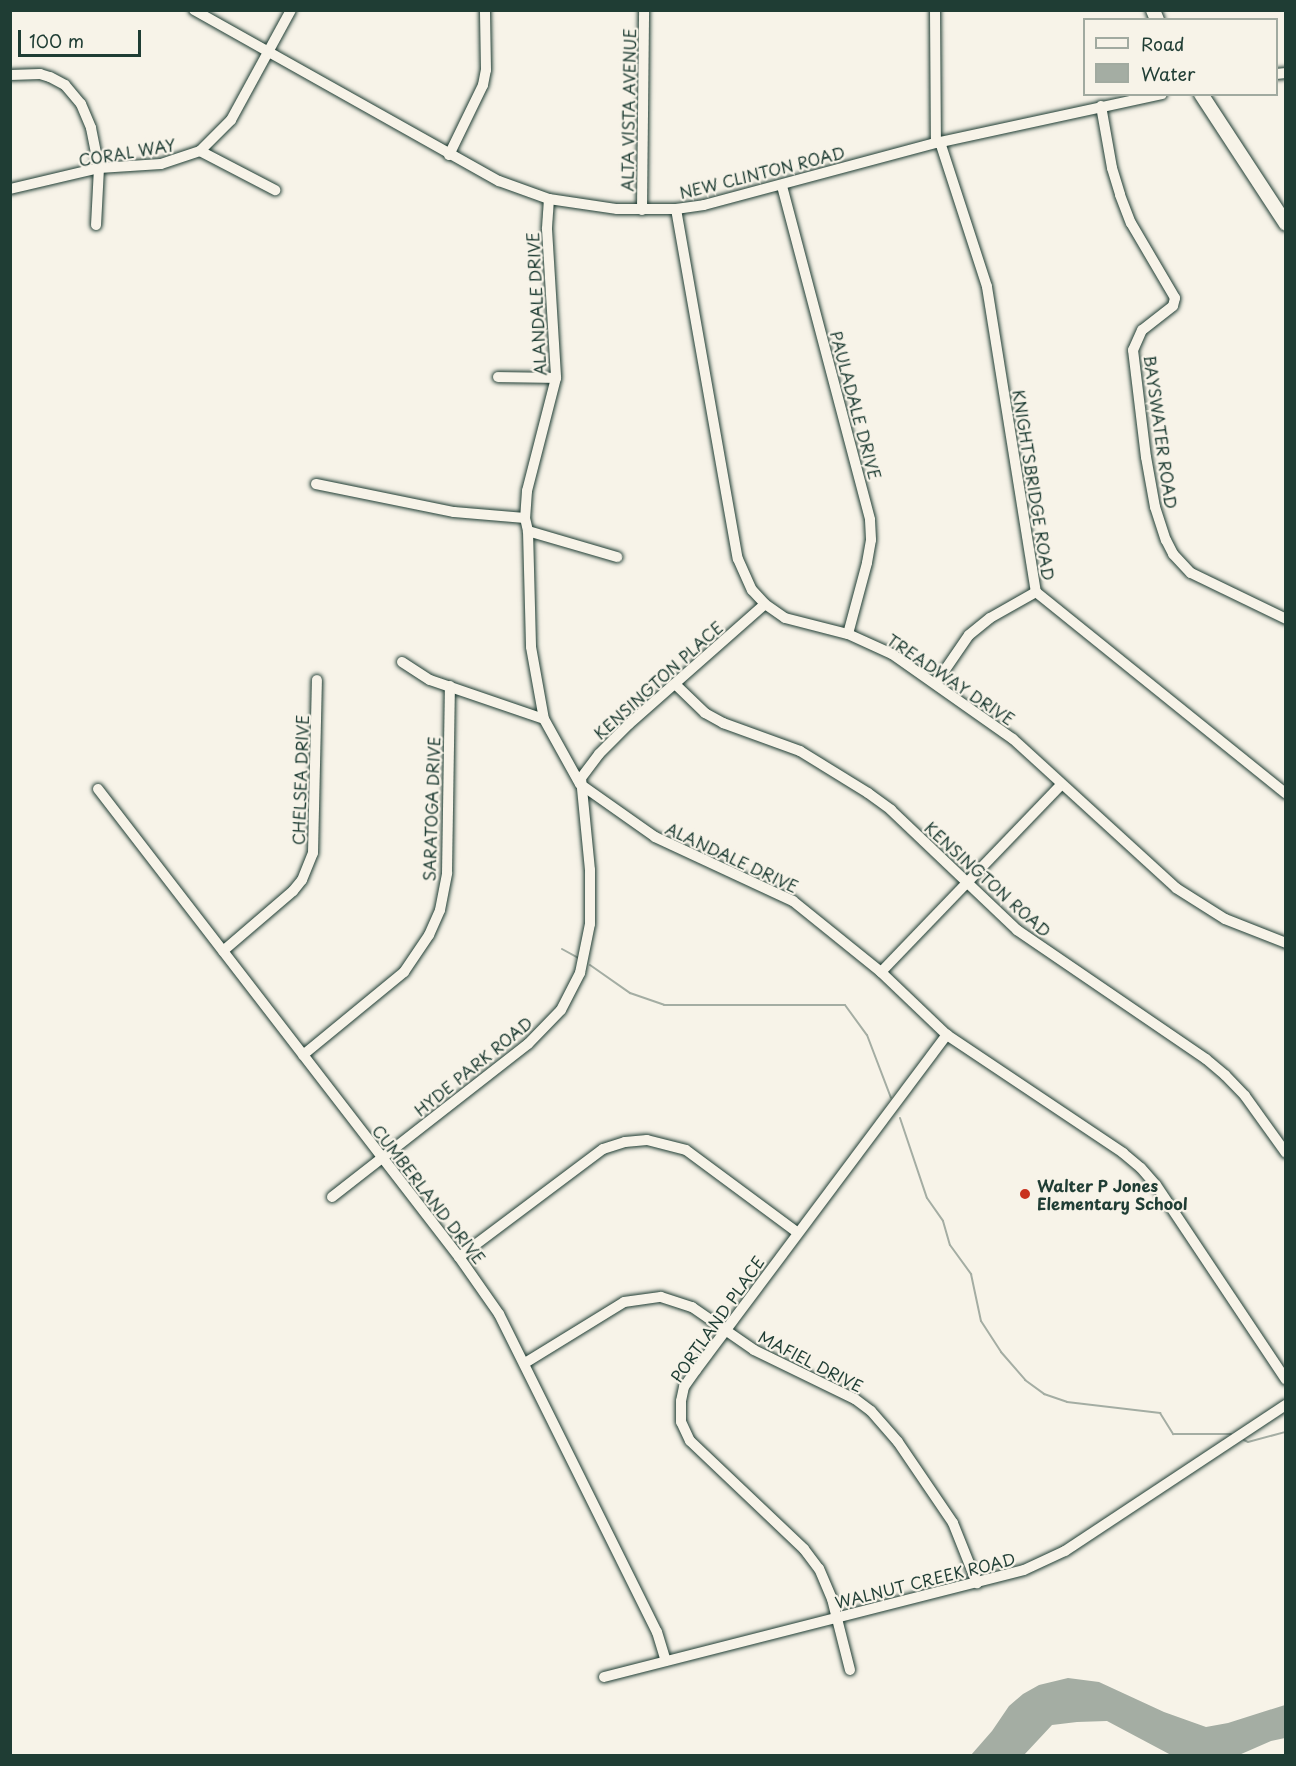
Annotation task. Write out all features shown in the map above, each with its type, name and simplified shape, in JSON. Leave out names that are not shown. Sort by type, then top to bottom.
[{"type":"main road","points":[[1202,96],[1286,224]]},
{"type":"street","name":"NEW CLINTON ROAD","points":[[194,10],[448,155],[499,181],[549,199],[596,207],[642,210],[676,209],[782,186],[938,142],[1152,96]]},
{"type":"street","name":"CORAL WAY","points":[[10,189],[99,168],[161,164],[200,151],[231,120],[291,10]]},
{"type":"street","points":[[448,155],[483,85],[486,70],[485,10]]},
{"type":"street","name":"ALTA VISTA AVENUE","points":[[642,210],[644,10]]},
{"type":"street","name":"KNIGHTSBRIDGE ROAD","points":[[935,10],[938,142],[987,287],[1036,592],[1286,794]]},
{"type":"street","points":[[10,75],[40,74],[59,81],[74,94],[91,128],[99,168],[96,225]]},
{"type":"street","name":"BAYSWATER ROAD","points":[[1101,106],[1112,168],[1120,195],[1131,223],[1175,298],[1173,306],[1142,330],[1133,350],[1150,477],[1166,540],[1173,554],[1191,573],[1286,619]]},
{"type":"street","points":[[200,151],[274,190]]},
{"type":"street","name":"PAULADALE DRIVE","points":[[782,186],[870,520],[871,540],[867,563],[848,634]]},
{"type":"street","name":"ALANDALE DRIVE","points":[[549,199],[547,230],[556,378],[529,474],[525,518],[528,531],[531,647],[544,719],[580,784],[655,837],[784,895],[881,972],[947,1035],[1123,1153],[1141,1168],[1156,1185],[1286,1380]]},
{"type":"street","name":"TREADWAY DRIVE","points":[[676,209],[738,559],[748,583],[765,604],[785,618],[800,624],[848,634],[892,654],[1013,739],[1176,888],[1225,919],[1286,943]]},
{"type":"street","points":[[498,377],[556,378]]},
{"type":"street","points":[[316,484],[454,512],[525,518]]},
{"type":"street","points":[[528,531],[617,557]]},
{"type":"street","points":[[936,684],[969,635],[990,618],[1036,592]]},
{"type":"street","name":"KENSINGTON PLACE","points":[[580,784],[587,769],[599,754],[765,604]]},
{"type":"street","points":[[402,662],[419,675],[544,719]]},
{"type":"street","name":"CHELSEA DRIVE","points":[[223,951],[293,891],[302,880],[313,853],[317,680]]},
{"type":"street","name":"KENSINGTON ROAD","points":[[675,684],[688,698],[714,718],[800,751],[868,793],[968,882],[1017,930],[1206,1059],[1225,1075],[1265,1122],[1286,1153]]},
{"type":"street","name":"SARATOGA DRIVE","points":[[303,1055],[404,972],[429,935],[440,910],[447,873],[450,686]]},
{"type":"street","name":"HYDE PARK ROAD","points":[[332,1197],[528,1044],[550,1023],[572,992],[586,953],[591,916],[588,840],[580,784]]},
{"type":"street","points":[[881,972],[1061,785]]},
{"type":"street","name":"CUMBERLAND DRIVE","points":[[98,789],[459,1257],[499,1314],[657,1632],[666,1661]]},
{"type":"street","name":"PORTLAND PLACE","points":[[850,1670],[825,1582],[804,1549],[690,1441],[683,1429],[680,1409],[684,1387],[947,1035]]},
{"type":"street","points":[[459,1257],[603,1149],[625,1142],[647,1140],[675,1145],[702,1160],[798,1233]]},
{"type":"street","name":"MAFIEL DRIVE","points":[[525,1363],[624,1302],[647,1297],[672,1299],[692,1307],[754,1350],[855,1399],[871,1411],[898,1442],[953,1522],[977,1583]]},
{"type":"street","name":"WALNUT CREEK ROAD","points":[[604,1677],[1024,1570],[1065,1551],[1286,1405]]},
{"type":"water","points":[[1068,1678],[1099,1682],[1164,1712],[1206,1727],[1228,1723],[1285,1705],[1285,1738],[1271,1741],[1239,1755],[1171,1755],[1107,1721],[1077,1722],[1052,1725],[1024,1755],[971,1755],[992,1731],[1009,1706],[1023,1694],[1039,1685]]},
{"type":"waterway","points":[[562,949],[578,958]]},
{"type":"waterway","points":[[590,965],[630,993],[664,1005],[845,1005],[867,1035],[891,1098]]},
{"type":"waterway","points":[[900,1118],[927,1198],[943,1221],[950,1245],[971,1274],[981,1321],[1001,1352],[1025,1380],[1044,1394],[1067,1402],[1160,1413],[1173,1434],[1231,1434]]},
{"type":"waterway","points":[[1244,1440],[1248,1442],[1286,1432]]},
{"type":"place","name":"Walter P Jones Elementary School","points":[[1025,1194]]}]
